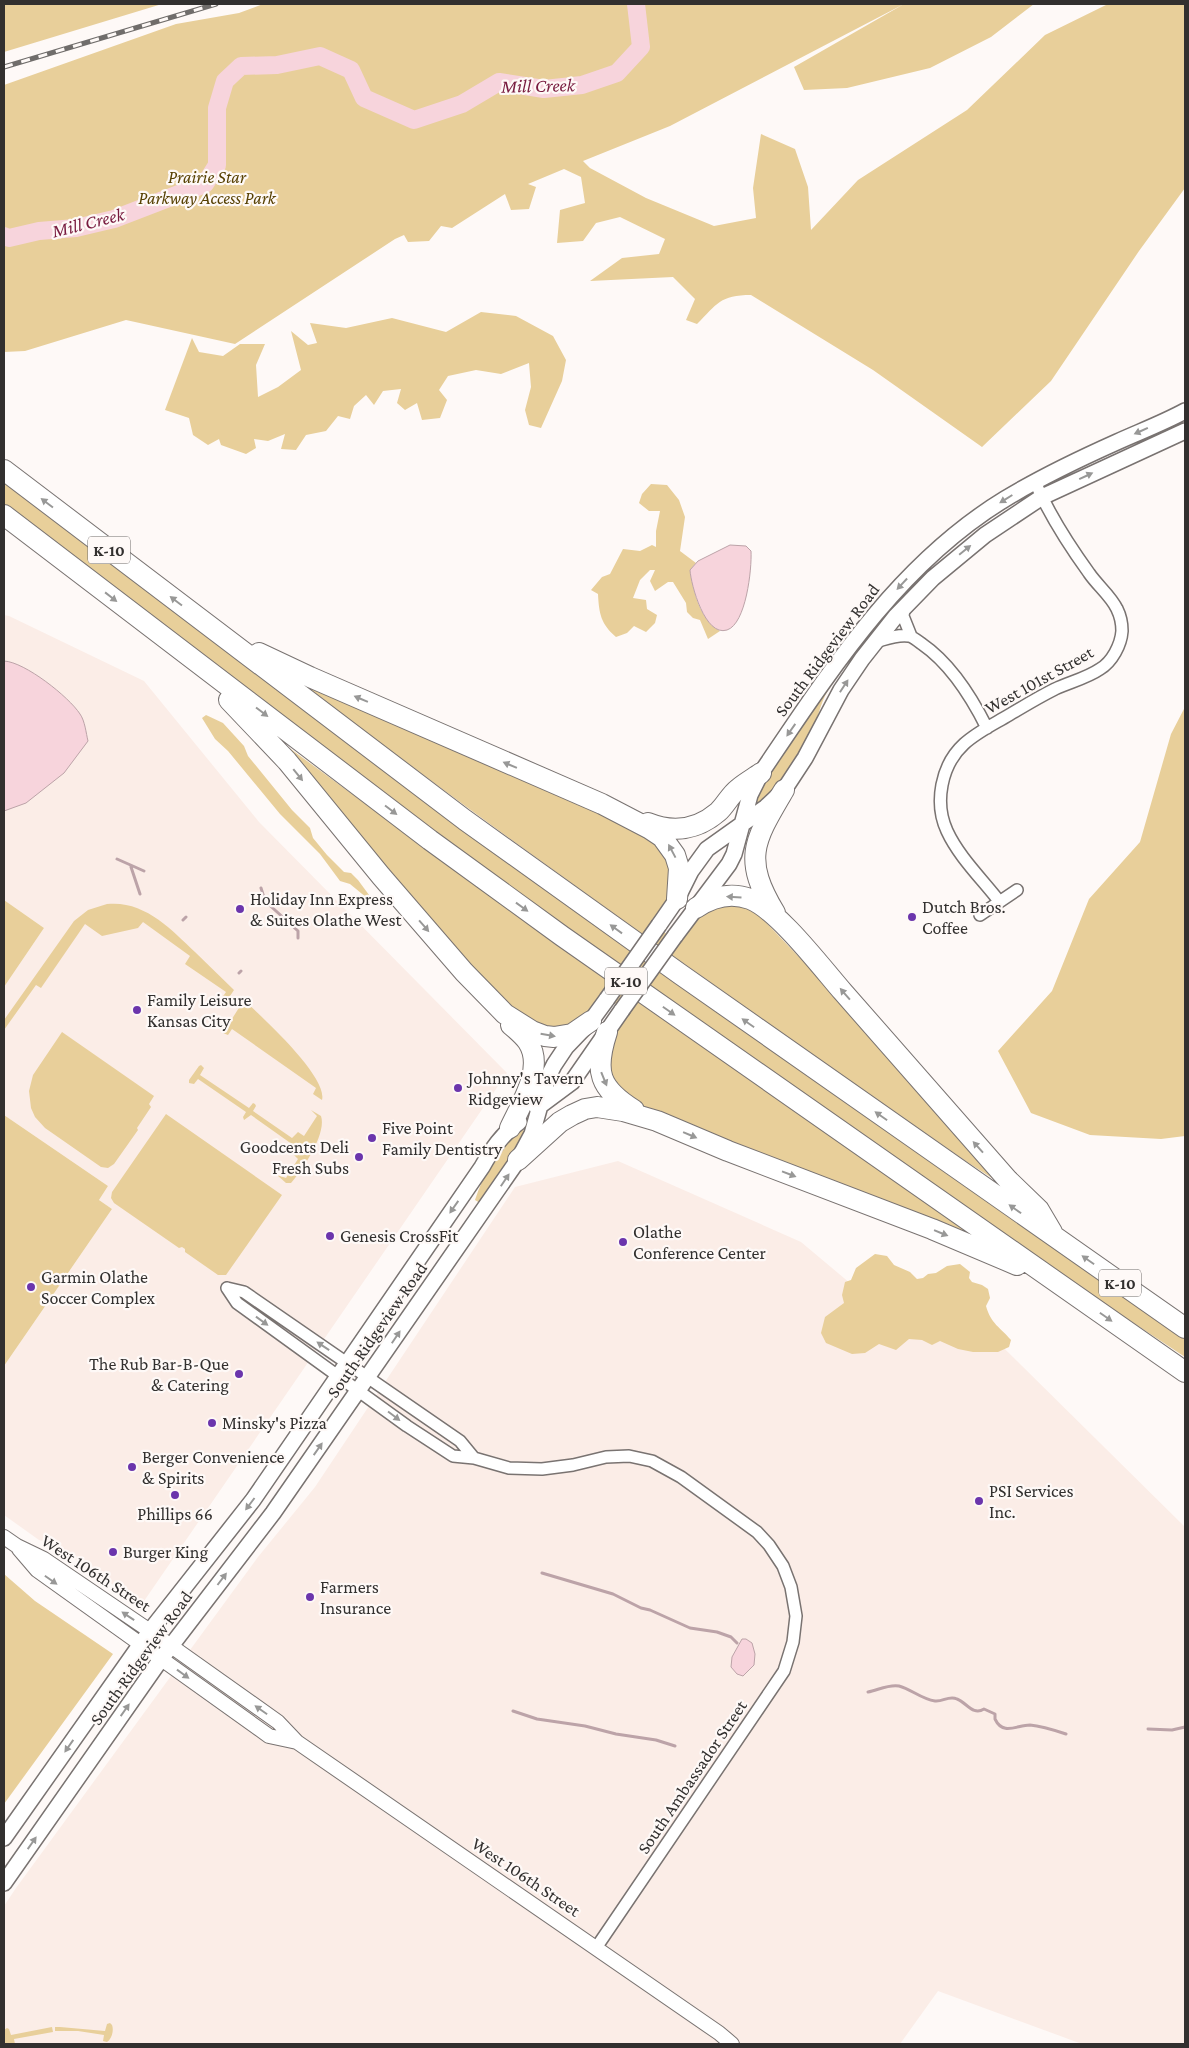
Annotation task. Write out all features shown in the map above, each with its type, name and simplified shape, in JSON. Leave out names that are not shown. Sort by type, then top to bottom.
[{"type":"highway","name":"K-10","points":[[4,470],[465,820],[563,891],[1185,1328]]},
{"type":"highway","name":"K-10","points":[[4,515],[430,840],[562,936],[1185,1372]]},
{"type":"highway","points":[[215,631],[310,677],[659,827],[684,829],[695,826],[718,812],[738,789],[761,773]]},
{"type":"highway","points":[[209,672],[230,702],[287,762],[387,884],[464,972],[505,1014],[532,1031],[545,1036],[554,1037],[599,1027],[601,1072],[606,1086],[615,1098],[637,1112],[728,1151],[975,1246],[1003,1260],[1051,1279]]},
{"type":"highway","points":[[784,790],[759,833],[754,857],[756,877],[774,912],[1008,1180],[1040,1210],[1054,1237]]},
{"type":"highway","points":[[602,804],[650,829],[662,837],[669,845],[675,855],[679,868],[677,899]]},
{"type":"highway","points":[[696,908],[708,900],[718,897],[730,896],[749,899],[772,914],[788,930]]},
{"type":"highway","points":[[505,1014],[511,1025],[529,1044],[533,1062],[532,1078],[510,1128]]},
{"type":"highway","points":[[518,1160],[560,1122],[585,1109],[608,1108],[658,1121]]},
{"type":"main road","name":"South Ridgeview Road","points":[[4,1883],[161,1659],[272,1513],[518,1160],[532,1134],[539,1107],[554,1065],[566,1047],[599,1027],[622,1010],[729,864],[734,854],[750,795],[761,773],[860,632],[882,604],[942,545],[986,512],[1035,482],[1078,460],[1185,411]]},
{"type":"main road","name":"South Ridgeview Road","points":[[4,1838],[150,1631],[253,1500],[496,1144],[510,1128],[572,1082],[599,1027],[607,999],[677,899],[698,860],[707,849],[766,807],[784,790],[805,758],[841,690],[875,642],[933,578],[969,547],[1006,520],[1042,497],[1185,431]]},
{"type":"main road","points":[[882,604],[887,615],[888,627]]},
{"type":"street","name":"West 101st Street","points":[[999,901],[952,840],[947,830],[941,811],[941,787],[949,764],[963,745],[987,728],[1054,690],[1101,669],[1113,656],[1120,639],[1121,624],[1117,609],[1082,563],[1035,482]]},
{"type":"street","points":[[904,608],[903,616],[911,636],[940,659],[952,672],[963,686],[987,728]]},
{"type":"street","points":[[875,642],[896,635],[911,636]]},
{"type":"street","points":[[980,915],[1017,890]]},
{"type":"street","name":"South Ambassador Street","points":[[346,1362],[244,1292],[227,1288],[236,1303],[431,1443],[453,1456],[474,1458],[509,1468],[552,1468],[617,1456],[640,1458],[660,1465],[682,1477],[749,1526],[769,1545],[787,1576],[796,1616],[789,1658],[777,1683],[596,1948]]},
{"type":"street","points":[[346,1362],[460,1441],[474,1458]]},
{"type":"street","name":"West 106th Street","points":[[4,1537],[16,1546],[37,1570],[269,1736],[297,1742]]},
{"type":"street","name":"West 106th Street","points":[[16,1546],[44,1559],[150,1631],[278,1722],[297,1742],[720,2033],[732,2044]]},
{"type":"shaded area","points":[[730,545],[746,546],[751,551],[749,582],[743,607],[734,626],[727,630],[719,630],[712,626],[701,608],[693,587],[690,570],[698,561]]},
{"type":"shaded area","points":[[4,615],[144,681],[259,822],[507,1073],[142,1604],[50,1543],[39,1540],[4,1515],[4,1366],[112,1209],[99,1200],[108,1186],[4,1115],[4,987],[44,928],[4,900]]},
{"type":"shaded area","points":[[4,661],[23,667],[57,690],[82,717],[88,741],[64,773],[26,803],[4,811]]},
{"type":"shaded area","points":[[618,1161],[801,1242],[906,1330],[940,1285],[1185,1527],[1185,2044],[1082,2044],[938,1991],[900,2044],[4,2044],[4,1906],[16,1888],[258,1557],[315,1487],[515,1187]]},
{"type":"shaded area","points":[[742,1639],[752,1643],[755,1654],[754,1665],[743,1676],[737,1674],[731,1667],[732,1657]]},
{"type":"green space","points":[[4,4],[162,4],[4,52]]},
{"type":"green space","name":"Prairie Star Parkway Access Park","points":[[263,4],[904,4],[670,126],[583,161],[590,168],[646,198],[714,226],[756,218],[753,188],[761,134],[795,149],[808,187],[811,230],[858,180],[967,110],[1045,35],[1108,4],[1185,4],[1185,188],[1139,251],[1051,381],[982,447],[873,370],[751,295],[732,297],[720,302],[697,324],[686,320],[695,299],[673,277],[590,281],[622,258],[659,254],[665,239],[620,217],[596,223],[583,241],[557,243],[560,210],[585,203],[581,177],[564,169],[528,184],[536,187],[529,209],[511,210],[505,194],[452,228],[441,226],[429,241],[408,242],[404,235],[395,239],[235,344],[126,320],[25,351],[4,352],[4,85],[176,24],[239,13]]},
{"type":"green space","points":[[904,4],[1034,4],[991,37],[930,68],[847,88],[804,90],[794,67]]},
{"type":"green space","points":[[481,312],[516,316],[553,336],[566,360],[562,381],[541,428],[529,425],[525,410],[531,387],[529,363],[501,374],[476,370],[448,376],[439,390],[447,400],[440,418],[422,420],[417,403],[405,410],[397,403],[401,389],[383,391],[374,405],[366,395],[354,406],[350,419],[338,416],[326,431],[306,435],[296,450],[281,449],[285,434],[268,441],[254,439],[256,448],[246,454],[221,445],[219,439],[208,445],[193,435],[189,418],[165,410],[192,338],[199,352],[223,356],[240,344],[265,344],[256,365],[258,397],[278,387],[301,370],[291,331],[308,345],[317,343],[310,323],[346,328],[392,318],[446,332]]},
{"type":"green space","points":[[4,480],[1185,1337],[1185,1357],[1025,1251],[486,871],[4,505]]},
{"type":"green space","points":[[651,484],[667,485],[679,500],[685,517],[680,551],[696,563],[690,570],[699,604],[707,619],[720,631],[708,639],[700,620],[693,618],[687,612],[686,603],[673,582],[668,582],[655,591],[650,581],[655,570],[650,570],[640,580],[633,598],[646,600],[647,609],[657,615],[655,623],[646,632],[634,626],[627,633],[616,637],[604,623],[599,607],[598,594],[591,590],[602,577],[610,574],[623,549],[640,551],[652,545],[656,547],[656,531],[660,511],[649,511],[639,503],[642,494]]},
{"type":"green space","points":[[298,681],[610,815],[662,849],[671,871],[669,896],[651,923],[680,943],[694,920],[721,905],[739,905],[758,914],[883,1045],[995,1180],[712,984],[463,804]]},
{"type":"green space","points":[[829,685],[831,686],[813,728],[797,759],[783,778],[758,803],[756,801],[766,778]]},
{"type":"green space","points":[[1185,707],[1185,1136],[1161,1139],[1090,1135],[1031,1113],[998,1051],[1052,991],[1089,899],[1140,842],[1171,734]]},
{"type":"green space","points":[[206,715],[223,723],[244,746],[248,756],[292,810],[310,828],[313,838],[327,855],[344,872],[351,873],[372,899],[367,898],[350,884],[340,881],[320,854],[280,814],[228,751],[215,739],[202,718]]},
{"type":"green space","points":[[281,744],[288,747],[529,924],[970,1234],[968,1238],[716,1139],[637,1104],[613,1080],[608,1057],[615,1034],[629,1014],[602,993],[586,1015],[577,1023],[548,1029],[530,1021],[493,990],[362,847]]},
{"type":"green space","points":[[4,900],[44,928],[4,987]]},
{"type":"green space","points":[[107,904],[120,904],[145,911],[176,934],[234,990],[222,1008],[217,1005],[226,992],[185,964],[190,956],[143,922],[138,928],[102,936],[85,924],[41,988],[36,985],[4,1030],[4,1020],[74,921],[88,910]]},
{"type":"green space","points":[[246,1002],[293,1048],[305,1063],[321,1090],[322,1100],[313,1094],[316,1088],[232,1029],[228,1035],[223,1033],[242,1003]]},
{"type":"green space","points":[[62,1032],[154,1096],[149,1104],[151,1107],[137,1128],[138,1130],[114,1164],[108,1168],[101,1167],[45,1128],[35,1117],[31,1108],[29,1091],[33,1075]]},
{"type":"green space","points":[[201,1065],[204,1068],[200,1075],[249,1108],[253,1103],[255,1104],[256,1106],[253,1111],[292,1138],[298,1132],[304,1136],[317,1116],[311,1110],[321,1116],[322,1124],[317,1142],[307,1161],[291,1183],[286,1183],[277,1175],[286,1178],[298,1159],[292,1153],[296,1147],[251,1115],[244,1120],[243,1117],[246,1112],[198,1079],[194,1084],[189,1083],[189,1080]]},
{"type":"green space","points":[[166,1114],[282,1195],[226,1275],[218,1275],[185,1252],[185,1249],[179,1248],[114,1203],[111,1198],[112,1192]]},
{"type":"green space","name":"Garmin Olathe Soccer Complex","points":[[4,1115],[108,1186],[99,1200],[112,1209],[4,1366]]},
{"type":"green space","points":[[521,1128],[525,1132],[520,1146],[480,1203],[475,1200],[488,1170],[506,1144]]},
{"type":"green space","points":[[875,1254],[887,1256],[894,1265],[910,1272],[917,1279],[936,1273],[947,1266],[960,1264],[970,1272],[969,1278],[972,1282],[988,1289],[990,1298],[986,1306],[988,1312],[993,1321],[1011,1340],[1009,1347],[998,1352],[973,1352],[958,1349],[940,1341],[932,1345],[922,1340],[909,1339],[896,1350],[879,1344],[865,1353],[852,1354],[826,1343],[821,1333],[825,1317],[844,1303],[842,1295],[845,1282],[851,1280],[856,1268]]},
{"type":"green space","points":[[4,1574],[35,1601],[113,1654],[4,1804]]},
{"type":"green space","points":[[110,2023],[113,2027],[113,2032],[107,2042],[103,2041],[104,2035],[78,2031],[55,2031],[55,2027],[60,2027],[105,2031],[107,2024]]},
{"type":"green space","points":[[52,2027],[53,2032],[14,2039],[15,2044],[4,2044],[4,2030],[7,2028],[11,2035]]},
{"type":"waterway","name":"Mill Creek","points":[[4,236],[9,238],[39,231],[76,228],[114,219],[205,184],[217,165],[217,108],[225,81],[241,66],[277,65],[320,56],[351,70],[364,98],[414,120],[462,104],[499,82],[544,89],[582,85],[617,73],[641,47],[636,4]]},
{"type":"waterway","points":[[117,859],[144,871]]},
{"type":"waterway","points":[[131,867],[140,894]]},
{"type":"waterway","points":[[261,888],[265,901],[298,931],[298,938]]},
{"type":"waterway","points":[[183,920],[186,917]]},
{"type":"waterway","points":[[542,1573],[613,1594],[690,1628],[717,1632],[731,1637],[737,1643]]},
{"type":"waterway","points":[[868,1692],[887,1686],[899,1686],[930,1700],[938,1701],[954,1698],[973,1710],[980,1711],[984,1709],[995,1714],[995,1719],[1002,1727],[1011,1728],[1030,1725],[1066,1734]]},
{"type":"waterway","points":[[513,1711],[537,1719],[585,1726],[616,1734],[656,1740],[675,1746]]},
{"type":"waterway","points":[[1148,1729],[1172,1730],[1185,1727]]},
{"type":"railway","points":[[4,67],[216,4]]},
{"type":"place","name":"Holiday Inn Express & Suites Olathe West","points":[[240,909]]},
{"type":"place","name":"Dutch Bros. Coffee","points":[[912,917]]},
{"type":"place","name":"Family Leisure Kansas City","points":[[137,1010]]},
{"type":"place","name":"Johnny's Tavern Ridgeview","points":[[458,1088]]},
{"type":"place","name":"Five Point Family Dentistry","points":[[372,1138]]},
{"type":"place","name":"Goodcents Deli Fresh Subs","points":[[359,1157]]},
{"type":"place","name":"Genesis CrossFit","points":[[330,1236]]},
{"type":"place","name":"Olathe Conference Center","points":[[623,1242]]},
{"type":"place","name":"Garmin Olathe Soccer Complex","points":[[31,1287]]},
{"type":"place","name":"The Rub Bar-B-Que & Catering","points":[[239,1374]]},
{"type":"place","name":"Minsky's Pizza","points":[[212,1423]]},
{"type":"place","name":"Berger Convenience & Spirits","points":[[132,1467]]},
{"type":"place","name":"Phillips 66","points":[[175,1495]]},
{"type":"place","name":"PSI Services Inc.","points":[[979,1501]]},
{"type":"place","name":"Burger King","points":[[113,1552]]},
{"type":"place","name":"Farmers Insurance","points":[[310,1597]]}]
